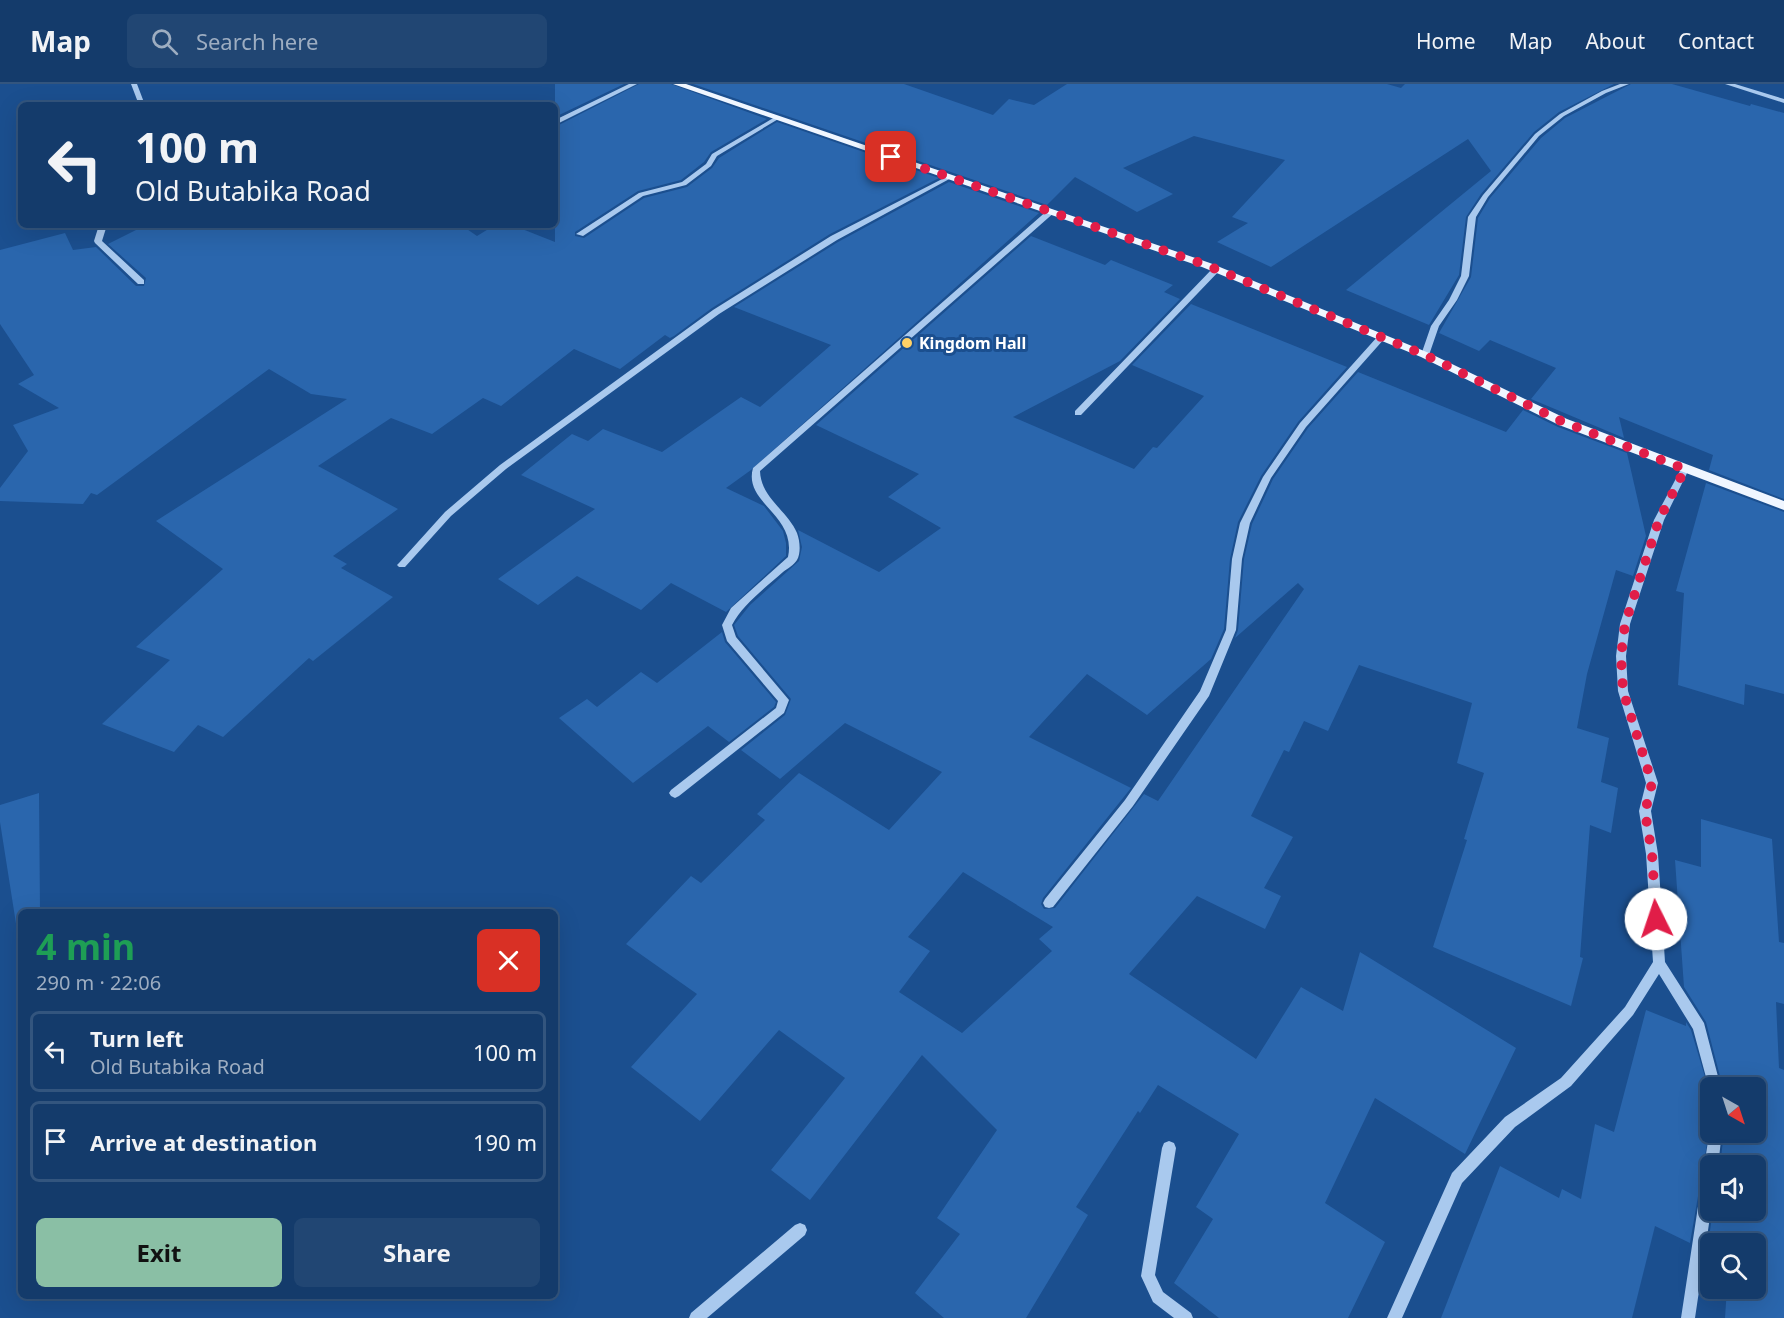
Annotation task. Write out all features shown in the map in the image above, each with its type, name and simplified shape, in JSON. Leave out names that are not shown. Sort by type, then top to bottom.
[{"type":"main road","points":[[677,84],[1217,269],[1425,355],[1563,422],[1784,506]]},
{"type":"street","points":[[134,84],[141,102]]},
{"type":"street","points":[[558,122],[634,84]]},
{"type":"street","points":[[1425,355],[1436,326],[1465,276],[1472,217],[1485,196],[1537,135],[1562,115],[1604,92],[1626,84]]},
{"type":"street","points":[[1728,84],[1784,101]]},
{"type":"street","points":[[580,234],[641,194],[684,184],[710,165],[714,155],[777,118]]},
{"type":"street","points":[[402,565],[448,514],[503,467],[716,312],[834,238],[950,177]]},
{"type":"street","points":[[675,793],[780,710],[784,700],[731,638],[727,625],[734,611],[793,558],[797,548],[794,535],[761,491],[754,477],[756,470],[1052,211]]},
{"type":"street","points":[[102,228],[98,241],[141,282]]},
{"type":"street","points":[[1078,413],[1217,269]]},
{"type":"street","points":[[1049,903],[1129,802],[1205,693],[1230,630],[1237,558],[1249,513],[1267,477],[1303,425],[1381,338]]},
{"type":"street","points":[[1685,469],[1659,520],[1625,624],[1621,656],[1623,691],[1652,783],[1645,812],[1652,854],[1659,963],[1699,1027],[1712,1077]]},
{"type":"street","points":[[1394,1318],[1457,1178],[1510,1122],[1566,1082],[1629,1011],[1659,963]]},
{"type":"street","points":[[1169,1148],[1148,1276],[1158,1297],[1186,1318]]},
{"type":"street","points":[[1688,1318],[1702,1221]]},
{"type":"street","points":[[696,1318],[800,1230]]},
{"type":"building","points":[[555,84],[624,84],[558,116],[558,102],[555,102]]},
{"type":"building","points":[[639,84],[671,84],[767,119],[711,152],[704,162],[681,180],[638,191],[575,232],[575,236],[584,238],[644,198],[687,187],[712,168],[719,158],[777,122],[939,178],[830,234],[712,308],[674,336],[670,338],[665,335],[620,369],[574,349],[501,406],[483,398],[432,434],[391,418],[318,466],[398,509],[333,556],[347,564],[341,568],[393,597],[313,661],[309,658],[223,737],[198,725],[174,752],[102,724],[170,660],[136,647],[223,569],[156,521],[347,399],[311,394],[269,369],[97,495],[91,493],[83,504],[0,501],[0,488],[28,451],[13,425],[59,408],[18,384],[34,375],[0,324],[0,250],[65,233],[73,250],[96,247],[136,286],[144,286],[146,278],[108,244],[140,228],[465,228],[477,236],[490,228],[520,228],[555,242],[555,228],[558,228],[558,125]]},
{"type":"building","points":[[693,84],[904,84],[993,115],[1009,99],[1034,105],[1067,84],[1387,84],[1401,88],[1405,84],[1614,84],[1559,112],[1534,132],[1481,194],[1466,217],[1459,275],[1429,325],[1346,290],[1491,171],[1468,139],[1271,267],[1217,242],[1248,223],[1232,217],[1285,160],[1194,136],[1123,168],[1173,194],[1137,212],[1075,177],[1047,205]]},
{"type":"building","points":[[1631,84],[1672,84],[1784,113],[1784,499],[1709,470],[1713,455],[1619,417],[1624,438],[1531,399],[1556,368],[1490,340],[1479,351],[1439,333],[1471,277],[1478,218],[1490,198],[1541,138],[1565,118]]},
{"type":"building","points":[[949,182],[1039,213],[751,470],[726,488],[764,506],[783,531],[786,556],[726,612],[671,583],[641,610],[577,576],[538,605],[498,579],[595,509],[521,475],[572,434],[588,441],[603,429],[662,452],[741,397],[760,407],[831,345],[734,307],[838,242]]},
{"type":"building","points":[[1031,236],[1105,265],[1111,260],[1173,285],[1164,292],[1180,299],[1120,361],[1013,417],[1134,469],[1153,447],[1157,448],[1204,396],[1132,365],[1191,304],[1347,367],[1298,422],[1261,476],[1238,522],[1230,559],[1224,629],[1211,659],[1147,715],[1087,674],[1029,737],[1131,788],[1043,898],[1041,904],[1044,909],[1055,908],[1144,794],[1158,801],[1304,589],[1298,583],[1235,638],[1238,630],[1244,559],[1252,524],[1273,479],[1308,428],[1358,372],[1506,432],[1523,410],[1558,427],[1627,453],[1646,536],[1633,576],[1616,570],[1587,674],[1577,728],[1609,738],[1601,782],[1618,788],[1611,833],[1590,825],[1580,957],[1583,958],[1571,1006],[1433,947],[1467,840],[1464,839],[1484,773],[1457,763],[1472,703],[1359,665],[1328,731],[1304,721],[1289,752],[1284,750],[1251,816],[1293,837],[1264,888],[1281,896],[1265,929],[1197,896],[1129,974],[1256,1059],[1301,987],[1343,1011],[1360,952],[1516,1048],[1465,1154],[1375,1098],[1325,1203],[1385,1242],[1348,1318],[1219,1318],[1174,1283],[1213,1219],[1196,1207],[1239,1134],[1158,1085],[1140,1113],[1138,1111],[1076,1207],[1088,1215],[1026,1318],[944,1318],[915,1293],[960,1234],[937,1218],[997,1130],[922,1055],[810,1200],[771,1170],[845,1078],[779,1030],[700,1121],[631,1067],[697,994],[626,944],[691,876],[701,883],[765,820],[757,814],[799,773],[889,830],[942,772],[845,723],[780,779],[741,750],[785,715],[791,699],[738,636],[734,625],[750,605],[799,561],[802,547],[798,530],[879,572],[941,528],[888,497],[919,474],[816,425]],"holes":[[[963,872],[1053,927],[1039,939],[1052,951],[962,1033],[899,992],[930,951],[908,937]]]},
{"type":"building","points":[[1706,483],[1784,512],[1784,694],[1745,684],[1744,705],[1678,685],[1684,593],[1676,591]]},
{"type":"building","points":[[722,632],[725,642],[776,702],[774,707],[729,742],[708,726],[633,783],[559,718],[587,699],[597,707],[641,672],[657,683]]},
{"type":"building","points":[[39,793],[40,909],[18,909],[18,936],[0,822],[0,805]]},
{"type":"building","points":[[1701,819],[1772,839],[1779,942],[1784,943],[1784,1004],[1776,1002],[1779,1068],[1784,1070],[1784,1318],[1725,1318],[1726,1299],[1766,1299],[1766,1233],[1710,1233],[1711,1221],[1766,1221],[1766,1155],[1721,1155],[1723,1143],[1766,1143],[1766,1077],[1720,1077],[1706,1022],[1684,987],[1675,860],[1701,867]]},
{"type":"building","points":[[1646,1010],[1686,1026],[1686,1022],[1691,1030],[1705,1077],[1700,1077],[1700,1143],[1707,1143],[1705,1155],[1700,1155],[1700,1184],[1690,1243],[1655,1226],[1632,1318],[1441,1318],[1500,1166],[1559,1198],[1562,1189],[1581,1199],[1595,1124],[1614,1132]]},
{"type":"place","name":"Kingdom Hall","points":[[907,343]]},
{"type":"route","points":[[891,157],[1206,265],[1425,355],[1563,422],[1685,469],[1659,520],[1625,624],[1621,656],[1623,691],[1652,783],[1645,812],[1652,854],[1656,919]]}]
